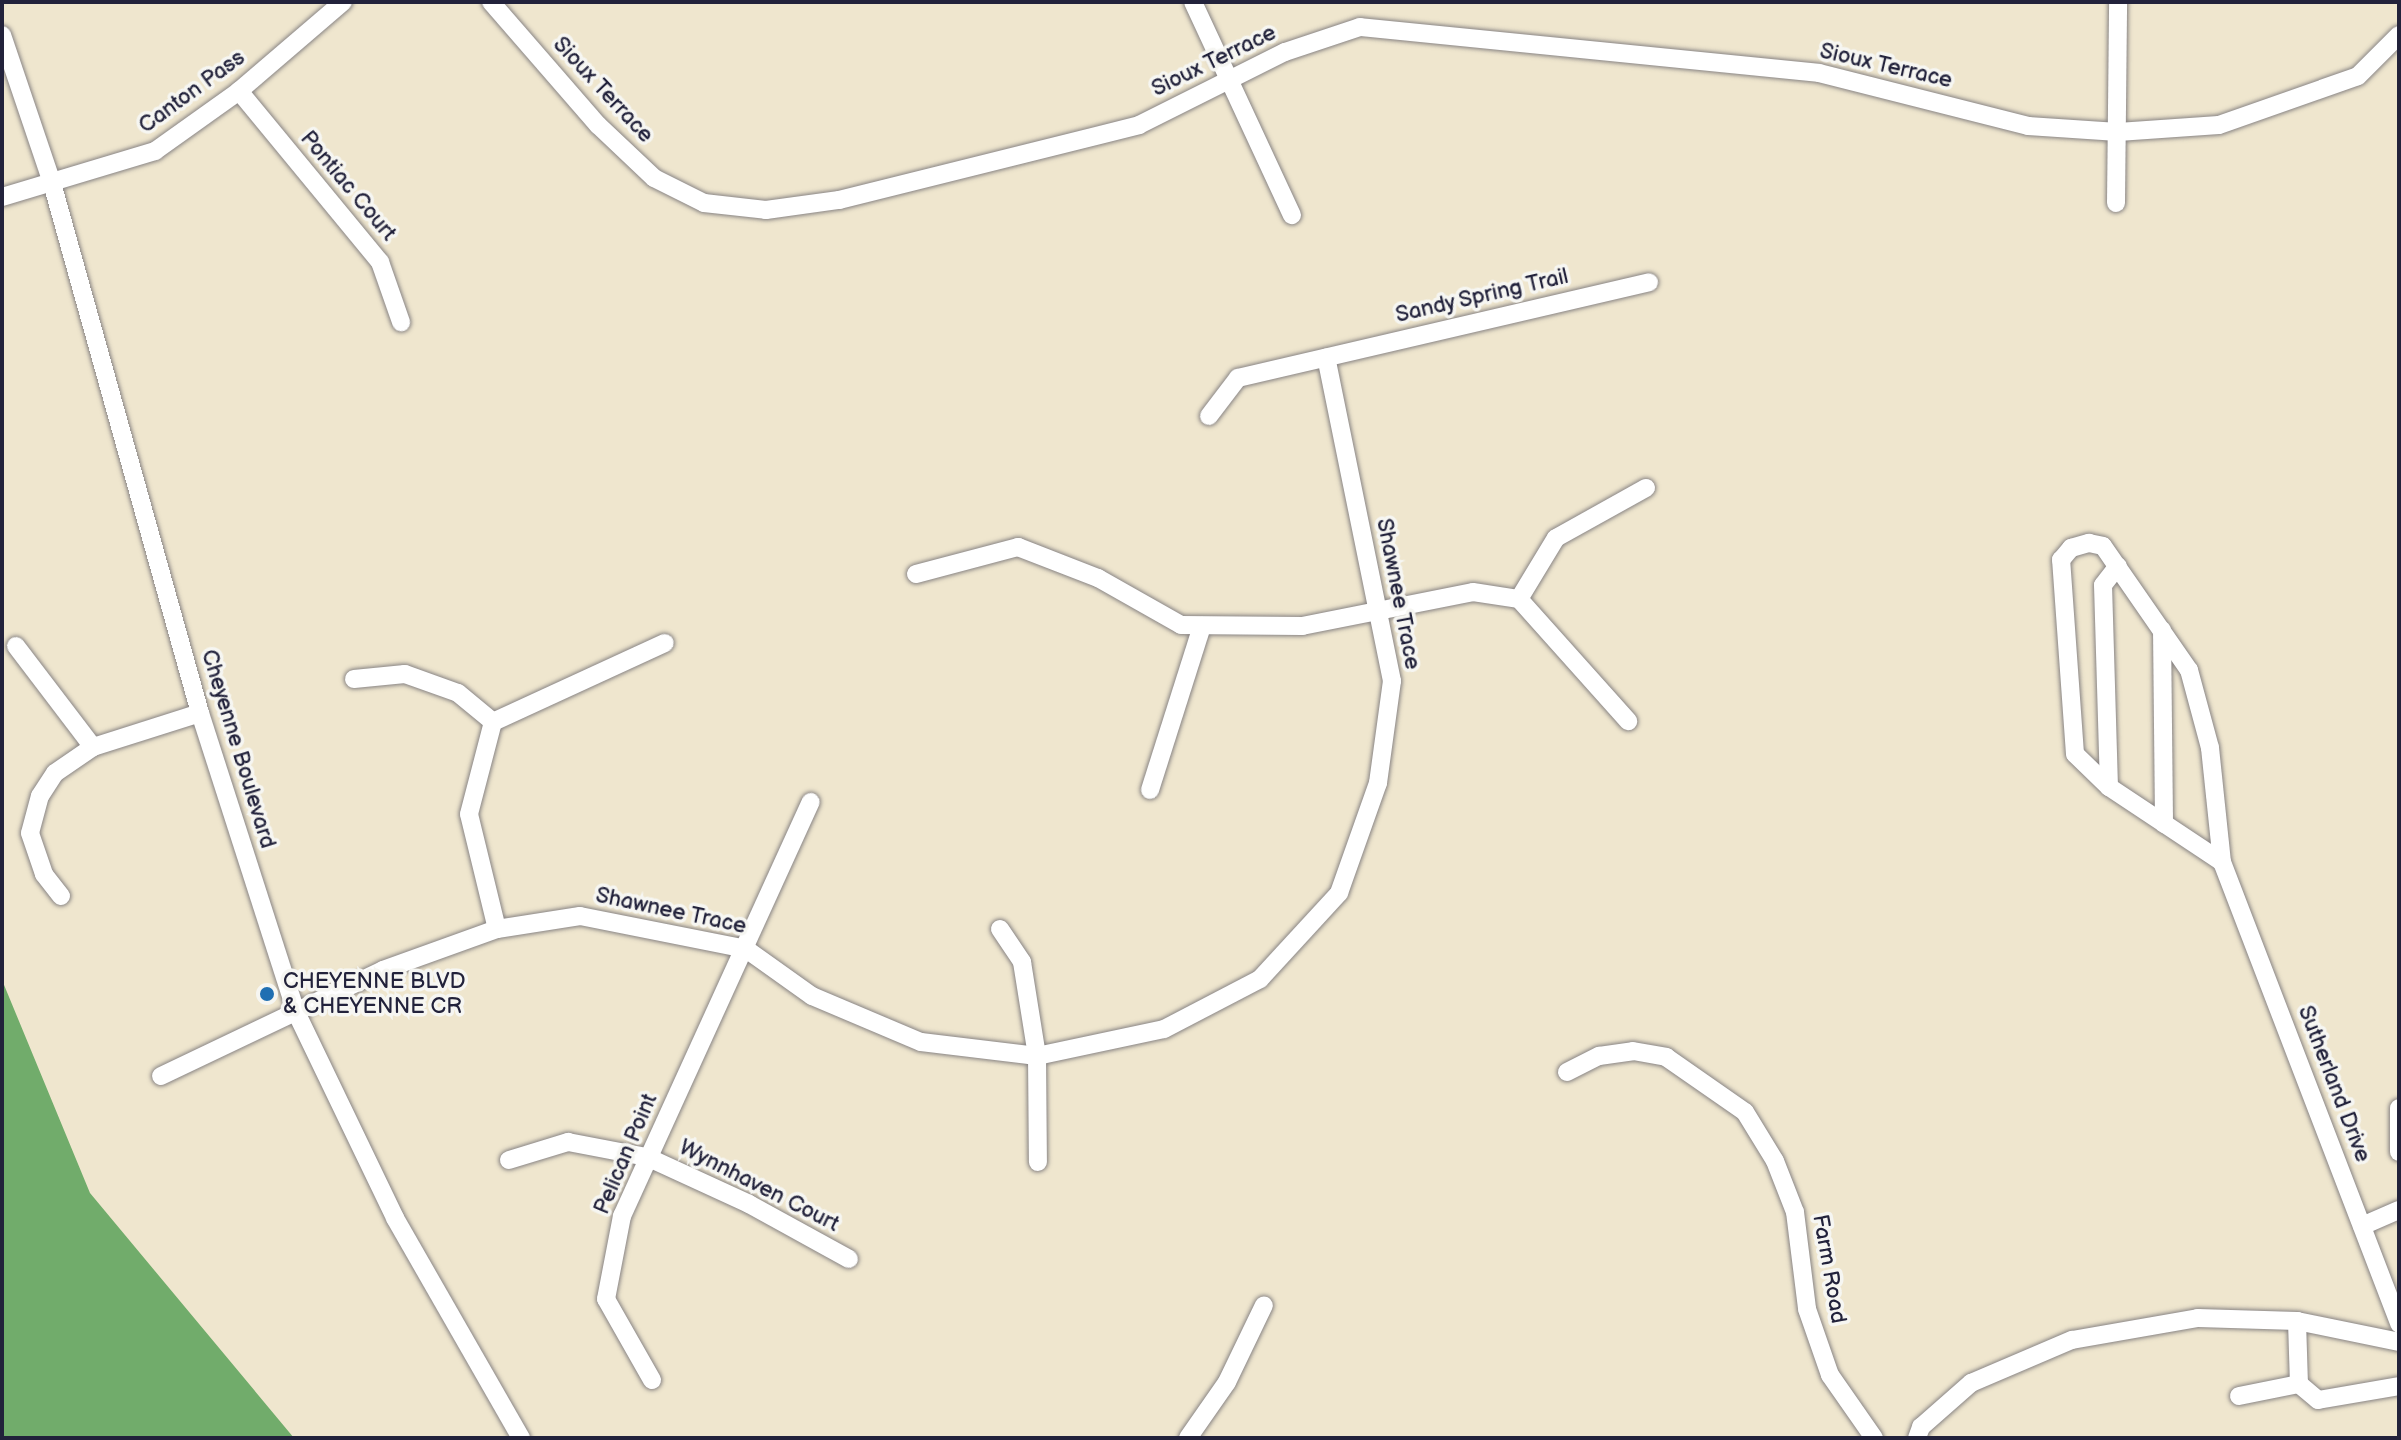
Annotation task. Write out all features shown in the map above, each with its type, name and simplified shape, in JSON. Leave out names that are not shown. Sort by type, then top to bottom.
[{"type":"street","name":"Canton Pass","points":[[2,197],[155,151],[239,91],[343,2]]},
{"type":"street","name":"Sioux Terrace","points":[[491,2],[598,125],[654,178],[704,203],[766,210],[839,200],[1139,125],[1285,52],[1360,27],[1437,32],[1819,73],[2028,126],[2118,132],[2233,121],[2358,76],[2399,35]]},
{"type":"street","points":[[1193,2],[1231,78],[1292,215]]},
{"type":"street","points":[[2116,203],[2118,2]]},
{"type":"street","name":"Cheyenne Boulevard","points":[[2,35],[52,183],[200,713],[296,1012],[395,1218],[521,1438]]},
{"type":"street","name":"Pontiac Court","points":[[239,91],[380,262],[401,322]]},
{"type":"street","name":"Sandy Spring Trail","points":[[1209,416],[1238,378],[1649,282]]},
{"type":"street","name":"Shawnee Trace","points":[[161,1076],[383,970],[497,929],[580,916],[746,949],[812,996],[921,1042],[1037,1056],[1164,1029],[1260,979],[1339,893],[1378,783],[1392,681],[1326,358]]},
{"type":"street","points":[[1519,599],[1556,538],[1646,488]]},
{"type":"street","name":"Sutherland Drive","points":[[2109,787],[2080,760],[2072,744],[2061,560],[2071,548],[2089,543],[2103,546],[2118,566],[2162,629],[2200,696],[2222,862],[2399,1324]]},
{"type":"street","points":[[916,574],[1018,547],[1098,578],[1181,625],[1202,626],[1302,626],[1473,592],[1519,599],[1628,721]]},
{"type":"street","points":[[2118,566],[2103,585],[2109,787],[2222,862]]},
{"type":"street","points":[[1150,790],[1202,626]]},
{"type":"street","points":[[2162,629],[2164,824]]},
{"type":"street","points":[[493,722],[665,643]]},
{"type":"street","points":[[16,646],[93,747]]},
{"type":"street","points":[[354,679],[405,674],[458,693],[493,722]]},
{"type":"street","points":[[61,896],[44,874],[30,833],[40,796],[55,773],[93,747],[200,713]]},
{"type":"street","points":[[493,722],[469,814],[497,929]]},
{"type":"street","name":"Pelican Point","points":[[652,1380],[606,1299],[622,1216],[811,802]]},
{"type":"street","points":[[1000,929],[1022,962],[1037,1056],[1038,1162]]},
{"type":"street","name":"Farm Road","points":[[1567,1072],[1599,1056],[1633,1051],[1666,1057],[1745,1112],[1775,1161],[1795,1212],[1807,1309],[1830,1375],[1874,1438]]},
{"type":"street","points":[[2399,1108],[2399,1152]]},
{"type":"street","name":"Wynnhaven Court","points":[[509,1160],[568,1142],[647,1157],[749,1204],[849,1259]]},
{"type":"street","points":[[2362,1226],[2399,1210]]},
{"type":"street","points":[[1188,1438],[1227,1382],[1264,1305]]},
{"type":"street","points":[[1917,1438],[1921,1427],[1971,1383],[2072,1340],[2198,1318],[2297,1321],[2399,1342]]},
{"type":"street","points":[[2297,1321],[2299,1384],[2318,1400],[2399,1386]]},
{"type":"street","points":[[2239,1396],[2299,1384]]},
{"type":"green space","points":[[2,980],[90,1193],[294,1438],[2,1438]]},
{"type":"place","name":"CHEYENNE BLVD & CHEYENNE CR","points":[[267,994]]}]
